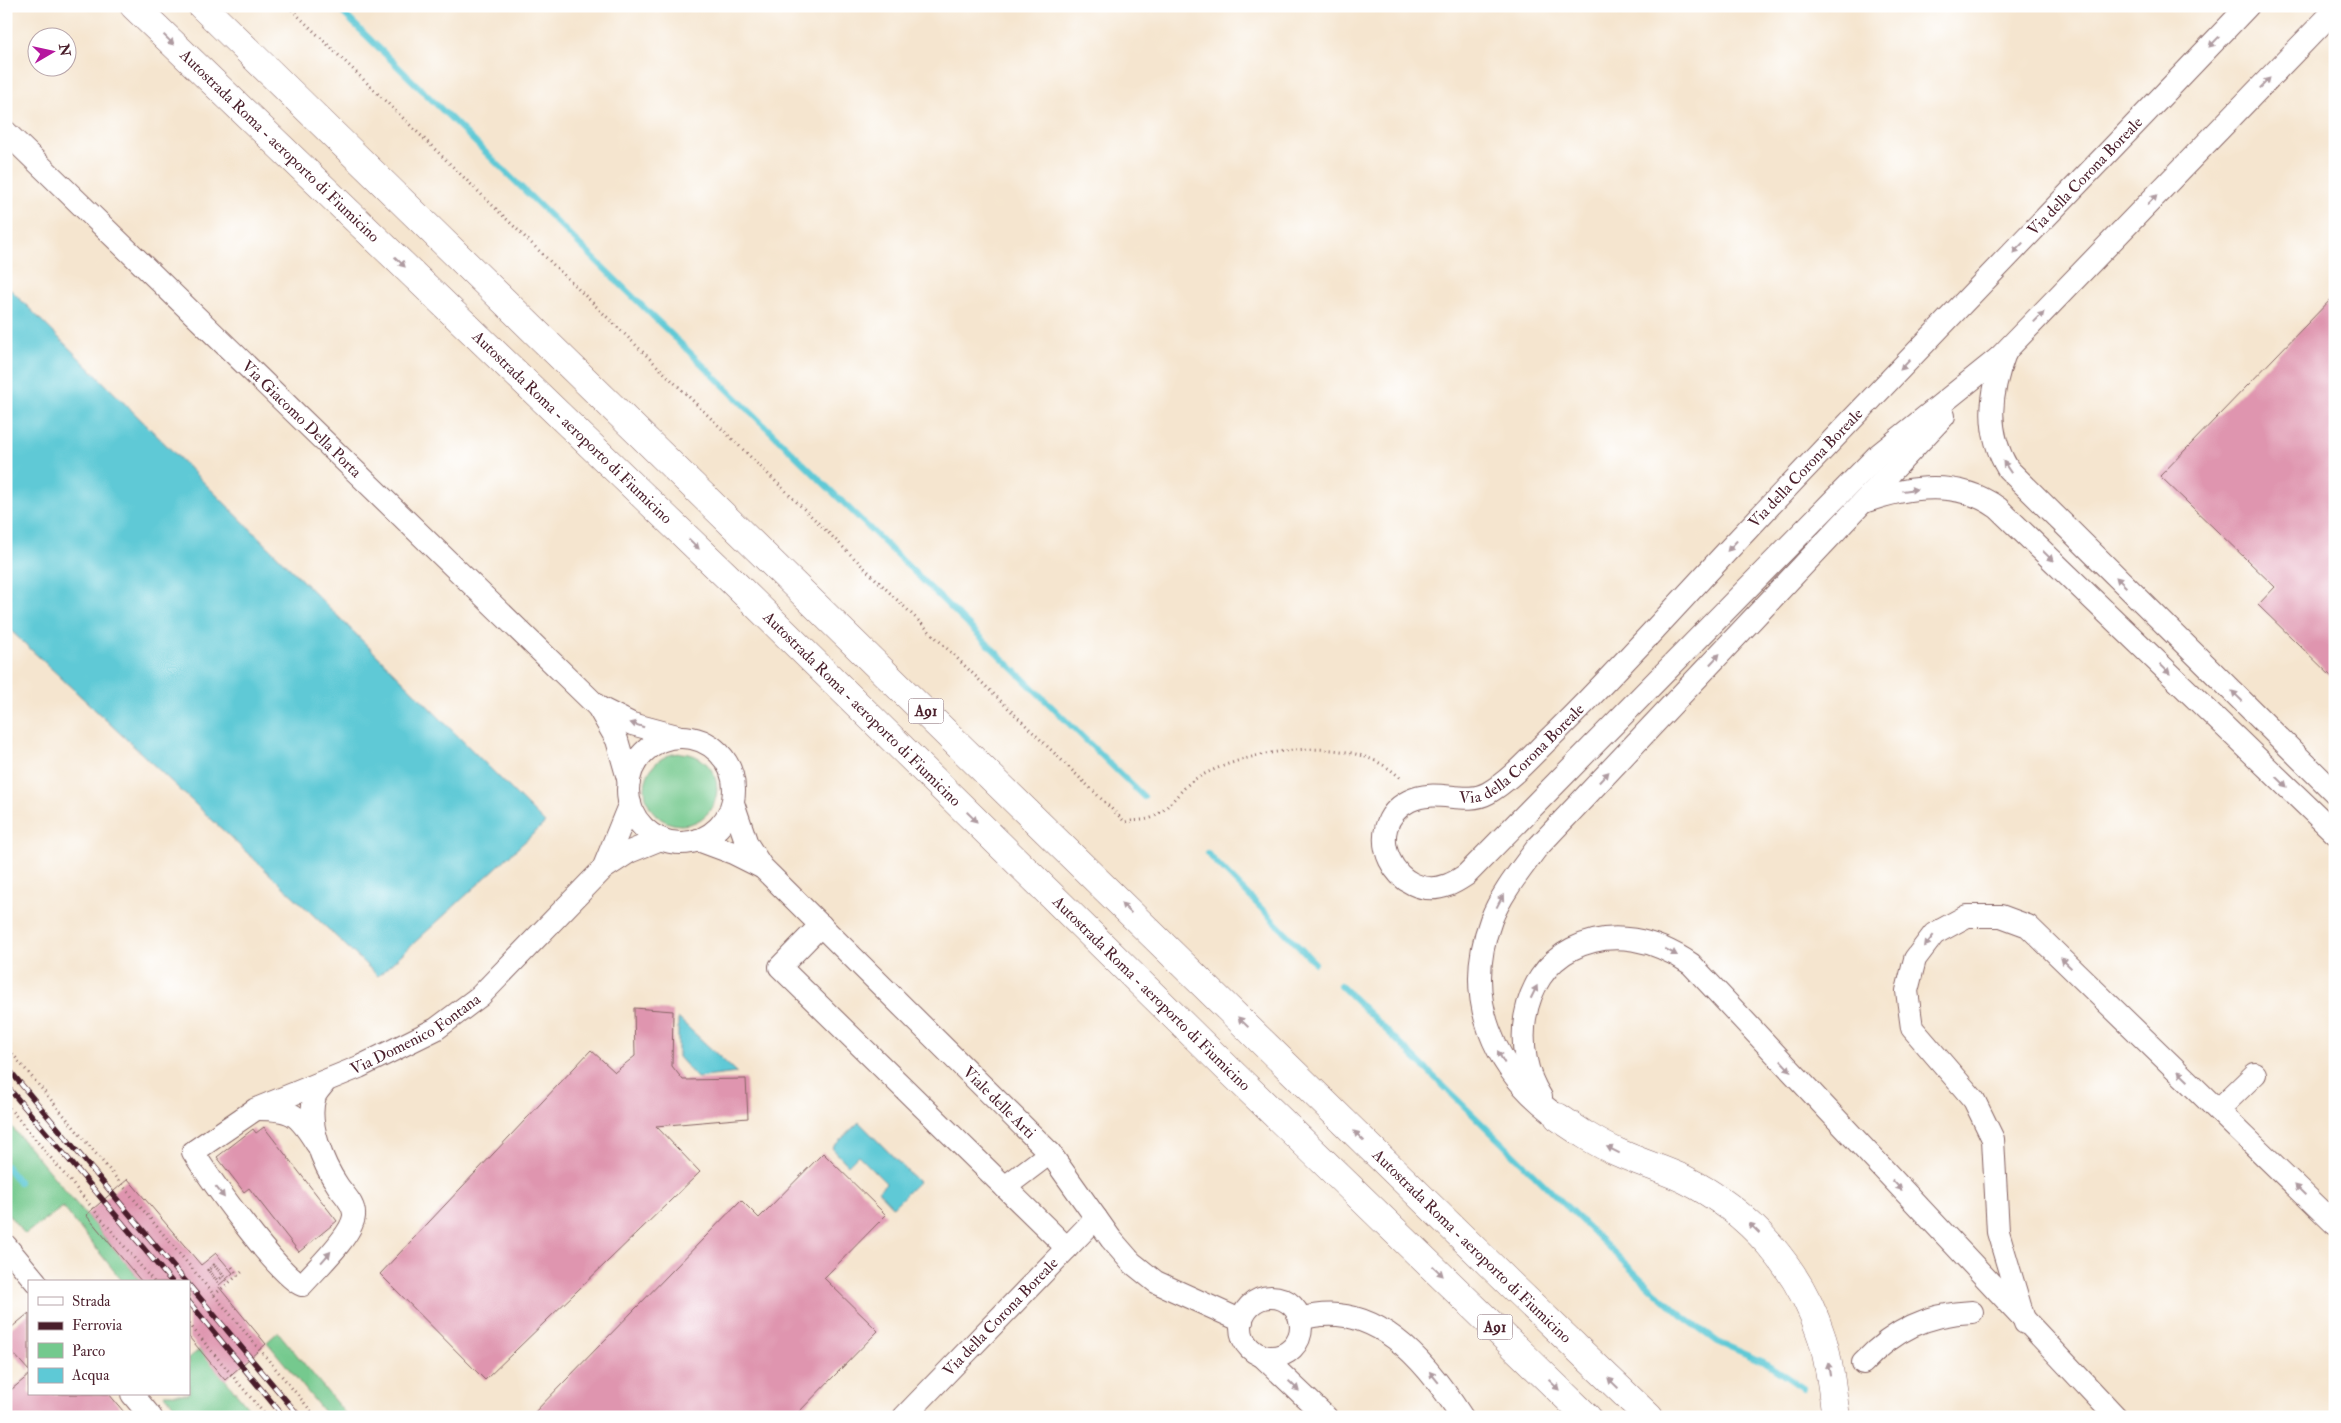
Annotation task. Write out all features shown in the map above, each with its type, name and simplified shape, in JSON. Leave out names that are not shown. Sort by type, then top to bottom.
[{"type":"highway","name":"Autostrada Roma - aeroporto di Fiumicino","points":[[134,6],[735,584],[1144,987],[1587,1417]]},
{"type":"highway","name":"Autostrada Roma - aeroporto di Fiumicino","points":[[202,6],[1648,1417]]},
{"type":"highway","points":[[1558,1117],[1616,1152],[1681,1178],[1717,1197],[1757,1230],[1789,1270],[1813,1314],[1828,1361],[1836,1417]]},
{"type":"street","name":"Via della Corona Boreale","points":[[2006,352],[1878,455],[1466,875],[1449,885],[1427,888],[1416,885],[1398,874],[1387,857],[1384,848],[1388,824],[1400,807],[1418,797],[1430,794],[1465,798],[1478,797],[1489,792],[1511,775],[1576,713],[1767,509],[2248,6]]},
{"type":"street","name":"Via della Corona Boreale","points":[[1558,1117],[1540,1104],[1509,1070],[1488,1029],[1482,1000],[1481,962],[1492,919],[1501,898],[1536,849],[1863,502],[2335,10]]},
{"type":"street","name":"Via Giacomo Della Porta","points":[[6,132],[598,707],[617,740],[629,793],[641,824],[661,839],[675,843],[698,840],[718,829],[729,814],[733,803],[733,777],[726,760],[717,750],[703,741],[632,724],[598,707]]},
{"type":"street","points":[[2006,352],[1996,377],[1991,421],[1997,450],[2008,469],[2335,793]]},
{"type":"street","points":[[1863,502],[1895,492],[1922,489],[1950,489],[1985,498],[2005,514],[2335,833]]},
{"type":"street","points":[[629,793],[632,770],[644,752],[659,741],[677,736]]},
{"type":"street","name":"Via Domenico Fontana","points":[[603,868],[629,793]]},
{"type":"street","name":"Viale delle Arti","points":[[733,803],[748,844],[762,867],[1050,1153],[1120,1251],[1156,1282],[1242,1321]]},
{"type":"street","name":"Via Domenico Fontana","points":[[318,1146],[338,1186],[353,1206],[354,1216],[342,1239],[302,1285],[293,1282],[276,1263],[211,1180],[193,1152],[256,1109],[326,1081],[436,1029],[472,1001],[556,920],[603,868],[629,852],[661,839]]},
{"type":"street","name":"Viale delle Arti","points":[[698,840],[733,853],[762,867]]},
{"type":"street","points":[[2025,1323],[1998,1232],[1993,1139],[1974,1100],[1912,1028],[1907,992],[1915,959],[1934,934],[1967,916],[2001,916],[2028,926],[2335,1224]]},
{"type":"street","points":[[821,925],[780,967],[1067,1248]]},
{"type":"street","points":[[1558,1117],[1547,1105],[1530,1077],[1523,1046],[1526,1013],[1538,984],[1558,959],[1571,949],[1585,944],[1614,938],[1629,938],[1662,947],[1691,964],[2025,1323],[2116,1417]]},
{"type":"street","points":[[2218,1110],[2255,1074]]},
{"type":"street","points":[[318,1146],[313,1116],[315,1096],[326,1081]]},
{"type":"street","points":[[256,1109],[282,1109],[296,1115],[318,1146]]},
{"type":"street","points":[[1005,1187],[1050,1153]]},
{"type":"street","name":"Via della Corona Boreale","points":[[904,1417],[1096,1218]]},
{"type":"street","points":[[6,1246],[14,1269],[33,1280]]},
{"type":"street","points":[[1262,1355],[1280,1356],[1295,1345],[1299,1337],[1300,1319],[1289,1303],[1271,1297],[1261,1298],[1252,1304],[1242,1321],[1244,1338],[1254,1351],[1262,1355],[1326,1417]]},
{"type":"street","points":[[1863,1362],[1891,1336],[1907,1327],[1939,1315],[1972,1312]]},
{"type":"street","points":[[1300,1319],[1315,1314],[1343,1314],[1374,1324],[1395,1338],[1416,1357],[1438,1382],[1462,1417]]},
{"type":"street","points":[[134,1396],[151,1417]]},
{"type":"path","points":[[288,6],[1125,822],[1154,817],[1196,778],[1241,759],[1305,749],[1347,752],[1380,762],[1397,774],[1418,797]]},
{"type":"path","points":[[6,1046],[316,1417]]},
{"type":"path","points":[[6,1104],[152,1280]]},
{"type":"path","points":[[208,1270],[214,1265],[229,1283]]},
{"type":"path","points":[[214,1265],[223,1275],[218,1280],[208,1270],[214,1265]]},
{"type":"path","points":[[232,1267],[238,1276]]},
{"type":"path","points":[[208,1270],[222,1286]]},
{"type":"path","points":[[214,1295],[244,1271]]},
{"type":"path","points":[[190,1325],[266,1417]]},
{"type":"green space","points":[[681,753],[701,759],[711,769],[717,789],[711,809],[701,819],[681,825],[661,819],[651,809],[645,789],[651,769],[661,759]]},
{"type":"green space","points":[[6,1120],[140,1280],[121,1280],[63,1207],[25,1234],[6,1212]]},
{"type":"green space","points":[[278,1332],[348,1417],[328,1417],[267,1342]]},
{"type":"green space","points":[[200,1349],[256,1417],[184,1417],[166,1396],[190,1396],[190,1357]]},
{"type":"water","points":[[6,285],[545,823],[378,976],[6,626]]},
{"type":"water","points":[[678,1018],[737,1073],[697,1078],[678,1057]]},
{"type":"water","points":[[859,1122],[918,1182],[893,1207],[878,1191],[886,1183],[858,1155],[848,1165],[832,1148]]},
{"type":"building","points":[[2335,295],[2335,680],[2258,605],[2275,587],[2160,476]]},
{"type":"building","points":[[634,1008],[673,1011],[672,1066],[683,1080],[746,1079],[748,1118],[656,1126],[700,1172],[485,1380],[380,1274],[591,1050],[615,1072],[635,1056]]},
{"type":"building","points":[[264,1127],[337,1221],[299,1252],[249,1188],[244,1192],[217,1157],[253,1129],[256,1133]]},
{"type":"building","points":[[823,1153],[886,1215],[824,1278],[878,1331],[794,1417],[530,1417],[741,1200],[759,1218]]},
{"type":"building","points":[[128,1179],[201,1265],[216,1253],[233,1273],[218,1286],[266,1344],[225,1380],[190,1338],[190,1280],[140,1280],[86,1215]]},
{"type":"building","points":[[28,1314],[28,1370],[6,1345],[6,1332]]},
{"type":"building","points":[[28,1376],[28,1396],[111,1396],[128,1417],[6,1417],[6,1394]]},
{"type":"waterway","points":[[336,6],[1144,797]]},
{"type":"waterway","points":[[1207,853],[1315,963]]},
{"type":"waterway","points":[[1340,985],[1639,1277],[1681,1315],[1718,1342],[1764,1362],[1803,1388]]},
{"type":"waterway","points":[[6,1166],[19,1182]]},
{"type":"railway","points":[[6,1066],[184,1280]]},
{"type":"railway","points":[[6,1085],[170,1280]]},
{"type":"railway","points":[[190,1286],[300,1417]]},
{"type":"railway","points":[[190,1303],[284,1417]]}]
